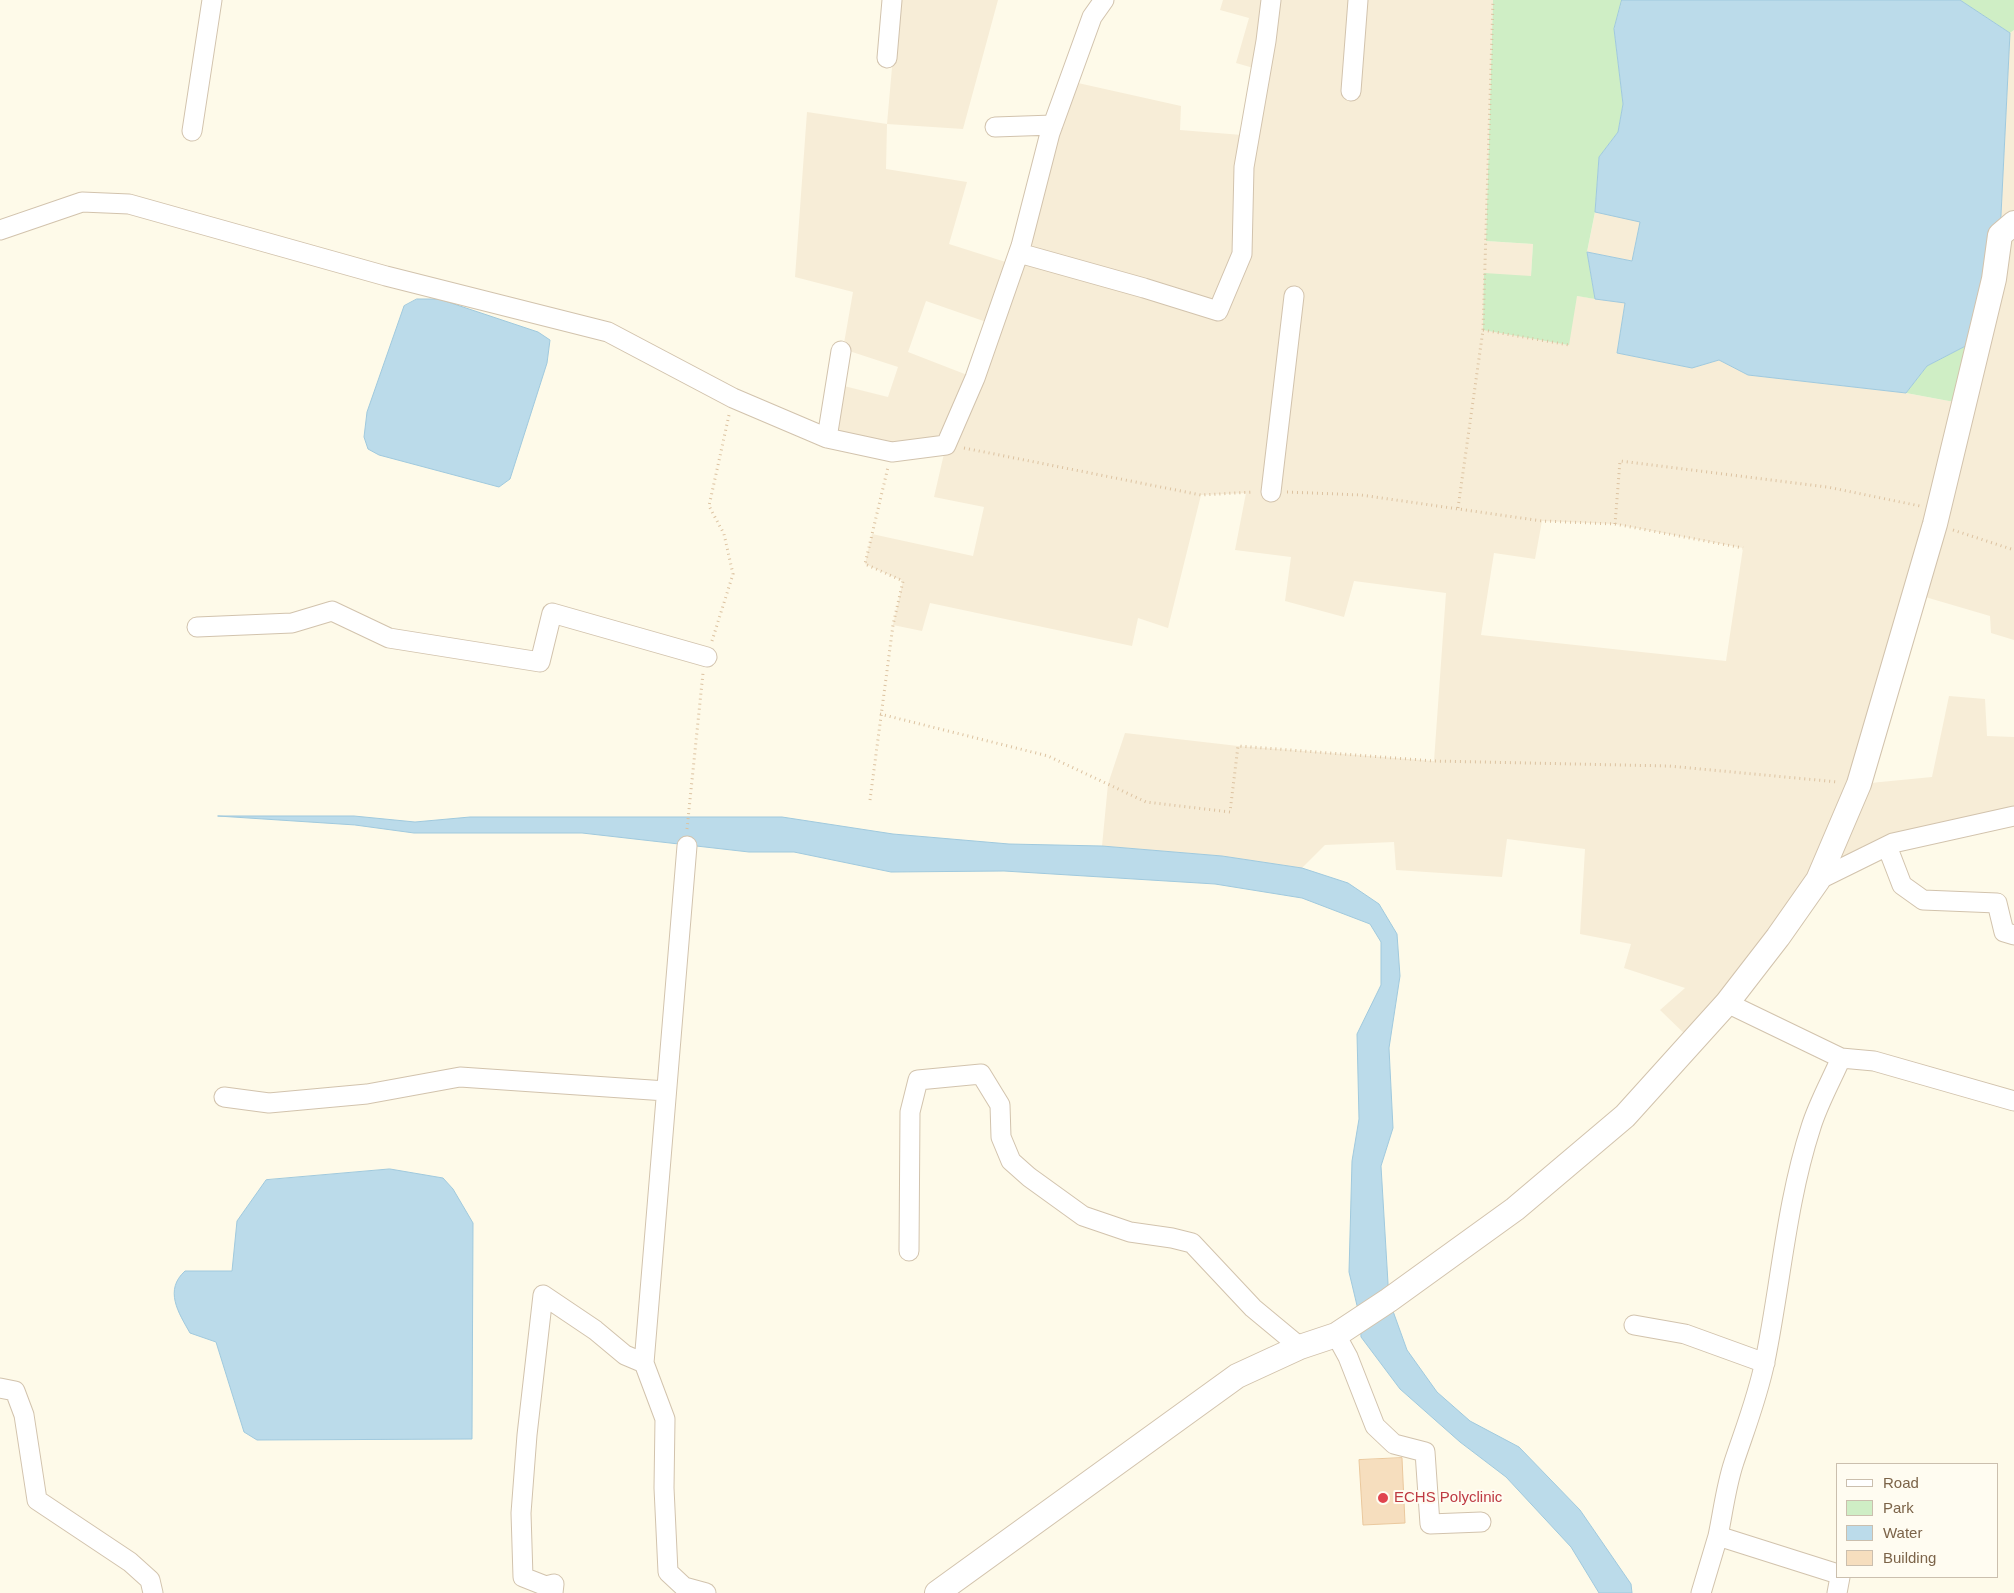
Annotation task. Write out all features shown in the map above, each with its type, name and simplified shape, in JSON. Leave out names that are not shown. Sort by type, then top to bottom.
[{"type":"street","points":[[192,131],[212,0]]},
{"type":"street","points":[[888,58],[892,0]]},
{"type":"street","points":[[0,230],[82,202],[129,204],[386,276],[608,332],[734,398],[827,438],[892,452],[946,445],[975,378],[1019,253],[1053,125],[1092,18],[1104,0]]},
{"type":"street","points":[[1019,253],[1144,288],[1218,312],[1242,254],[1244,167],[1266,41],[1271,0]]},
{"type":"street","points":[[1351,91],[1358,0]]},
{"type":"street","points":[[995,127],[1053,125]]},
{"type":"street","points":[[937,1593],[1237,1376],[1300,1347],[1336,1335],[1389,1300],[1515,1209],[1625,1116],[1727,1003],[1778,937],[1818,880],[1859,784],[1936,517],[1994,279],[2000,235],[2014,223]]},
{"type":"street","points":[[1271,492],[1294,296]]},
{"type":"street","points":[[827,438],[841,351]]},
{"type":"street","points":[[197,627],[292,623],[332,610],[389,638],[540,662],[552,613],[708,657]]},
{"type":"street","points":[[1818,880],[1887,846],[2014,816]]},
{"type":"street","points":[[687,846],[644,1363],[665,1419],[664,1488],[668,1572],[684,1587],[706,1593]]},
{"type":"street","points":[[1887,846],[1902,885],[1922,900],[1996,903],[2004,932],[2014,935]]},
{"type":"street","points":[[1727,1003],[1841,1058],[1874,1061],[2014,1101]]},
{"type":"street","points":[[1701,1593],[1718,1536],[1733,1464],[1748,1427],[1764,1363],[1773,1323],[1785,1236],[1799,1170],[1811,1126],[1841,1058]]},
{"type":"street","points":[[909,1251],[910,1112],[918,1080],[981,1074],[1000,1105],[1001,1137],[1011,1161],[1029,1177],[1083,1216],[1130,1232],[1192,1243],[1252,1308],[1300,1347]]},
{"type":"street","points":[[224,1097],[269,1103],[367,1094],[460,1077],[666,1091]]},
{"type":"street","points":[[554,1593],[554,1584],[546,1586],[523,1577],[522,1532],[527,1435],[543,1295],[595,1330],[625,1355],[644,1363]]},
{"type":"street","points":[[1634,1325],[1686,1334],[1764,1363]]},
{"type":"street","points":[[1336,1335],[1348,1357],[1375,1426],[1394,1444],[1425,1452],[1430,1524],[1481,1522]]},
{"type":"street","points":[[0,1388],[15,1390],[24,1415],[37,1500],[130,1562],[150,1580],[152,1593]]},
{"type":"street","points":[[1718,1536],[1836,1573]]},
{"type":"street","points":[[1837,1593],[1840,1578]]},
{"type":"path","points":[[1458,508],[1483,330],[1493,0]]},
{"type":"path","points":[[1483,330],[1569,345]]},
{"type":"path","points":[[708,506],[734,398]]},
{"type":"path","points":[[946,445],[1201,495],[1271,492],[1361,495],[1542,521],[1615,524],[1743,548]]},
{"type":"path","points":[[870,800],[892,625],[903,581],[865,564],[892,452]]},
{"type":"path","points":[[1615,524],[1620,461],[1827,487],[1936,517],[2014,550]]},
{"type":"path","points":[[880,714],[1048,756],[1146,802],[1230,812],[1238,746],[1434,761],[1669,766],[1859,784]]},
{"type":"shaded area","points":[[898,0],[998,0],[963,129],[887,124]]},
{"type":"shaded area","points":[[1223,0],[1493,0],[1486,241],[1533,244],[1531,276],[1577,296],[1625,303],[1617,353],[1692,368],[1719,360],[1748,375],[1906,393],[1965,404],[2000,235],[2010,33],[2014,30],[2014,640],[1991,633],[1990,616],[1915,594],[1860,784],[1932,777],[1949,696],[1985,699],[1987,736],[2014,737],[2014,816],[1893,843],[1818,880],[1693,1042],[1660,1010],[1685,988],[1624,968],[1631,944],[1580,934],[1585,849],[1507,839],[1502,877],[1396,870],[1394,842],[1325,845],[1302,868],[1222,856],[1102,846],[1108,784],[1125,733],[1238,746],[1434,761],[1446,593],[1354,581],[1344,617],[1285,601],[1291,557],[1235,550],[1246,493],[1201,495],[1168,628],[1138,618],[1132,646],[930,603],[922,631],[893,625],[903,581],[865,564],[872,534],[973,556],[984,507],[934,497],[946,445],[892,452],[827,438],[828,382],[888,397],[898,367],[843,349],[853,292],[795,277],[807,112],[887,124],[886,169],[967,182],[949,244],[1015,265],[1069,81],[1181,106],[1180,130],[1242,135],[1257,69],[1236,63],[1249,18],[1220,10]],"holes":[[[926,301],[995,325],[975,378],[908,352]],[[1542,521],[1615,524],[1743,548],[1726,661],[1481,635],[1494,553],[1535,559]]]},
{"type":"shaded area","points":[[1595,212],[1640,221],[1632,261],[1587,252]]},
{"type":"green space","points":[[1493,0],[1622,0],[1614,29],[1623,104],[1618,132],[1599,157],[1595,212],[1587,252],[1595,299],[1577,296],[1569,345],[1483,330],[1484,273],[1531,276],[1533,244],[1486,241]]},
{"type":"green space","points":[[1960,0],[2014,0],[2014,30],[2010,33]]},
{"type":"green space","points":[[1981,338],[1965,404],[1906,393],[1927,366]]},
{"type":"water","points":[[1622,0],[1960,0],[2010,33],[2000,235],[1981,338],[1927,366],[1906,393],[1748,375],[1719,360],[1692,368],[1617,353],[1625,303],[1595,299],[1587,252],[1632,261],[1640,222],[1595,212],[1599,157],[1618,132],[1623,104],[1614,29]]},
{"type":"water","points":[[417,299],[439,299],[538,332],[550,340],[547,363],[510,479],[499,487],[379,455],[368,449],[364,437],[367,412],[404,306]]},
{"type":"water","points":[[218,816],[354,816],[415,822],[470,817],[782,817],[893,834],[1009,844],[1102,846],[1222,856],[1302,868],[1348,883],[1379,904],[1397,934],[1400,976],[1389,1048],[1393,1128],[1381,1166],[1389,1300],[1407,1350],[1437,1392],[1470,1421],[1519,1447],[1580,1510],[1631,1584],[1632,1593],[1599,1593],[1571,1547],[1506,1477],[1460,1442],[1400,1389],[1361,1337],[1360,1318],[1349,1272],[1352,1161],[1359,1119],[1357,1034],[1381,985],[1381,942],[1370,924],[1302,898],[1215,884],[1004,871],[891,872],[794,852],[749,852],[582,833],[414,833],[355,825]]},
{"type":"water","points":[[390,1169],[443,1178],[453,1189],[473,1223],[472,1439],[257,1440],[244,1432],[216,1342],[190,1333],[175,1301],[175,1286],[185,1271],[232,1271],[237,1221],[266,1180]]},
{"type":"building","points":[[1402,1458],[1405,1523],[1363,1525],[1359,1460]]},
{"type":"place","name":"ECHS Polyclinic","points":[[1383,1498]]}]
